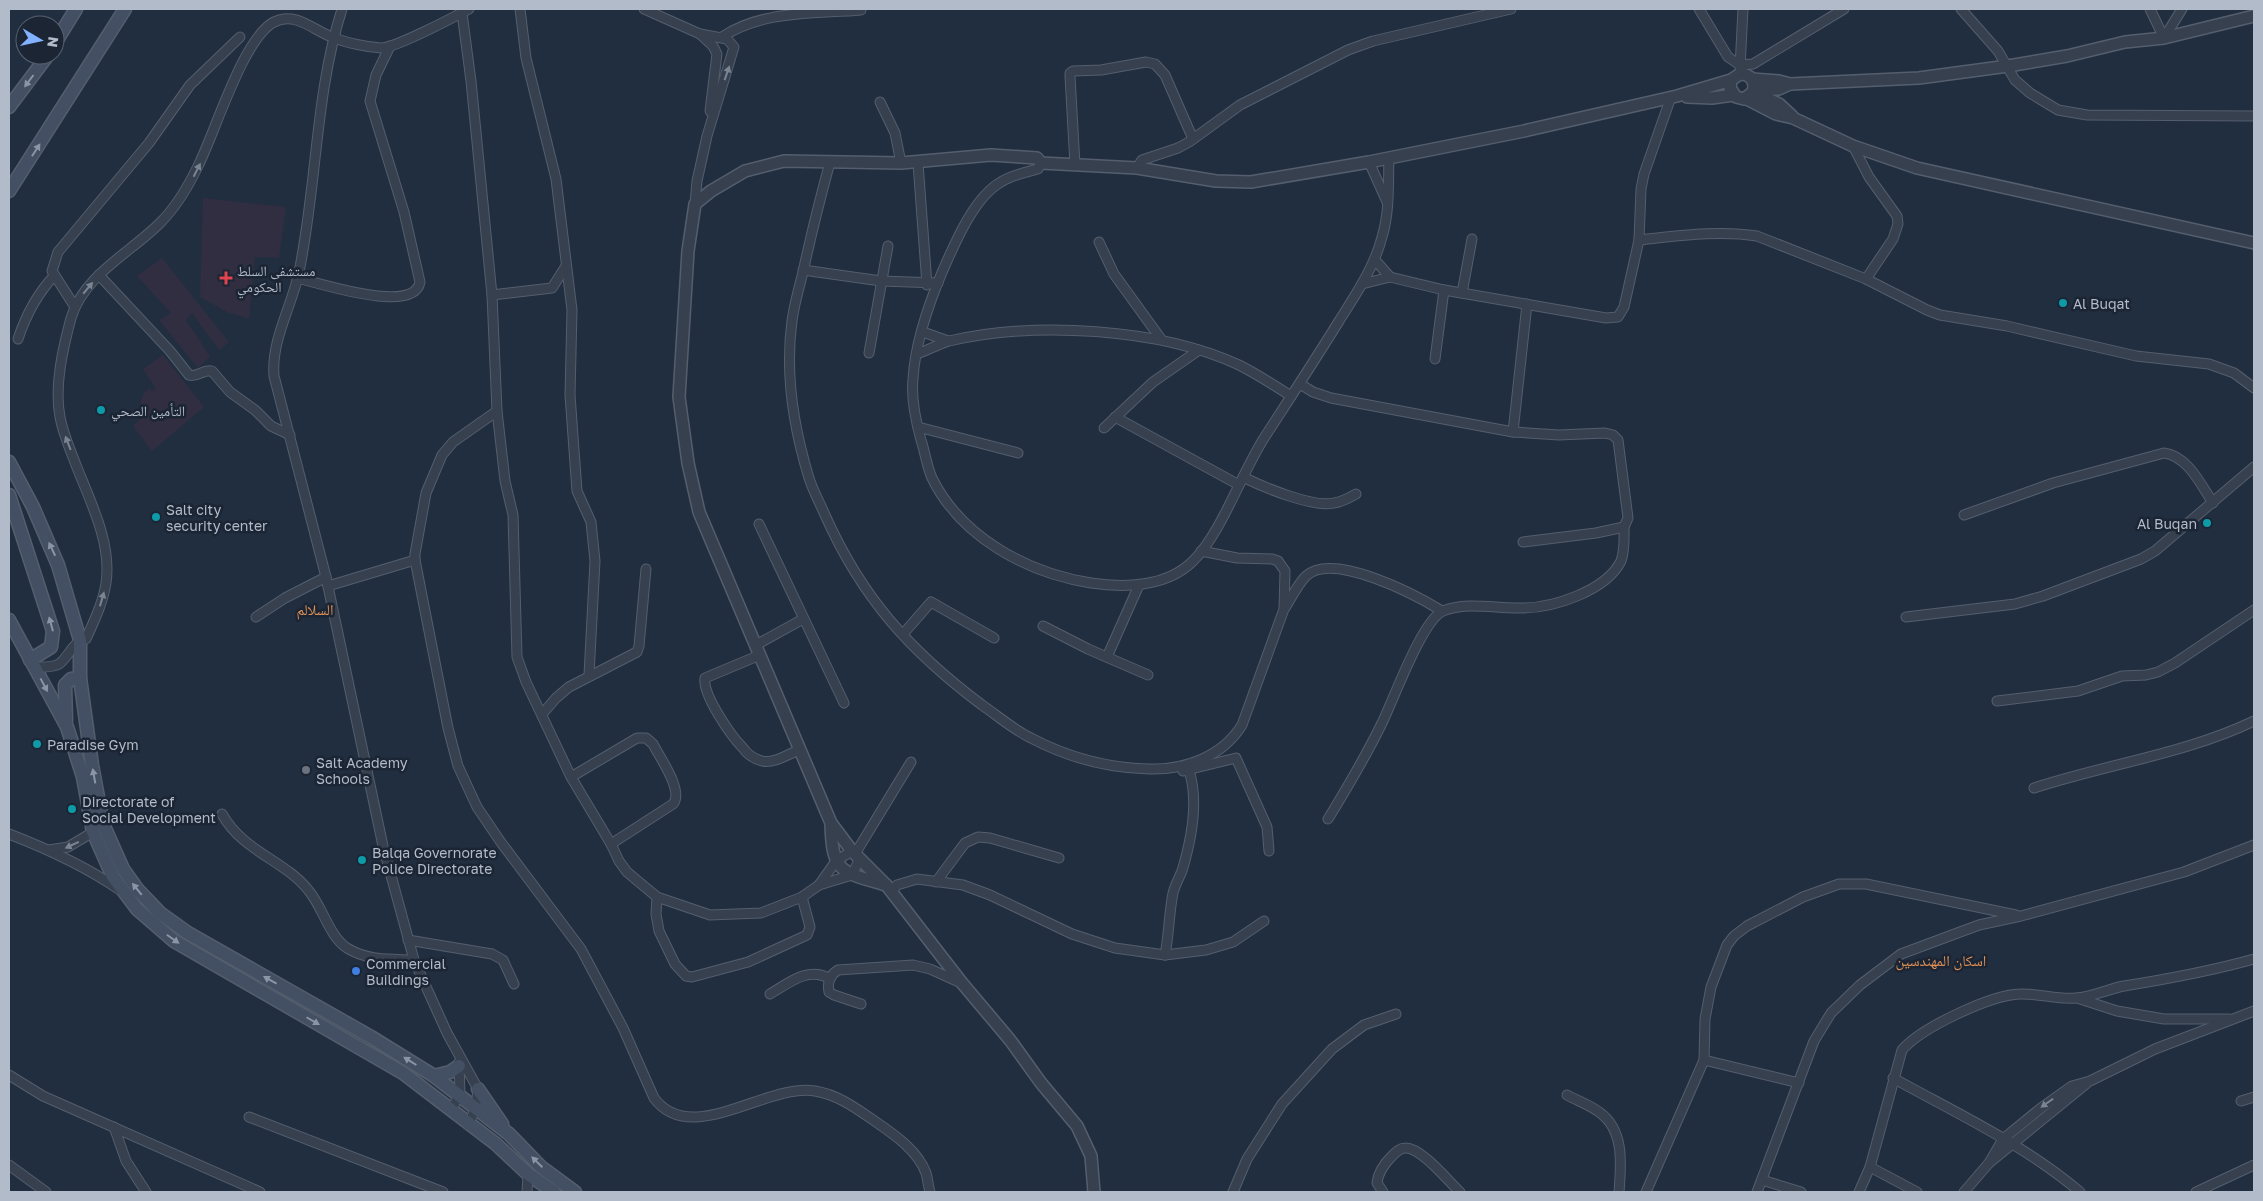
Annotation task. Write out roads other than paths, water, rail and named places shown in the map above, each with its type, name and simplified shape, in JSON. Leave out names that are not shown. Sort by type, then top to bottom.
[{"type":"main road","points":[[65,27],[76,9]]},
{"type":"main road","points":[[9,190],[125,9]]},
{"type":"main road","points":[[9,107],[40,65]]},
{"type":"main road","points":[[9,462],[28,496],[55,555],[80,640],[80,678],[92,765],[103,824],[123,869],[151,905],[188,934],[434,1076],[460,1094],[509,1134],[541,1166],[575,1192]]},
{"type":"main road","points":[[9,495],[53,631],[51,647],[32,663]]},
{"type":"main road","points":[[10,625],[67,726]]},
{"type":"main road","points":[[80,678],[67,681],[63,688],[67,726],[83,777],[93,832],[113,877],[123,892],[155,926],[174,941],[403,1073],[510,1156],[528,1174],[554,1192]]},
{"type":"main road","points":[[434,1076],[450,1072],[459,1066]]},
{"type":"main road","points":[[478,1089],[509,1134]]},
{"type":"street","points":[[342,9],[333,38],[322,94],[310,210],[297,278],[274,360],[274,376],[327,581],[383,846],[408,940],[414,960],[445,1028],[478,1089],[476,1108],[468,1124]]},
{"type":"street","points":[[520,9],[526,58],[556,179],[572,310],[570,394],[578,491],[591,522],[595,561],[589,675]]},
{"type":"street","points":[[644,9],[700,34],[722,37],[731,43],[734,51],[707,136]]},
{"type":"street","points":[[1137,168],[1142,160],[1178,148],[1193,139],[1240,105],[1348,50],[1374,41],[1511,9]]},
{"type":"street","points":[[1699,9],[1737,73]]},
{"type":"street","points":[[1733,95],[1730,88],[1737,73],[1743,9]]},
{"type":"street","points":[[695,204],[745,171],[784,161],[901,163],[991,155],[1037,158],[1041,163],[1137,168],[1216,181],[1251,182],[1369,162],[1524,131],[1674,97],[1737,73],[1844,9]]},
{"type":"street","points":[[1961,9],[1978,26],[2008,66],[2015,80],[2049,106],[2070,113],[2254,116]]},
{"type":"street","points":[[2150,9],[2164,38]]},
{"type":"street","points":[[2164,38],[2182,9]]},
{"type":"street","points":[[722,37],[741,25],[768,18],[862,10]]},
{"type":"street","points":[[32,663],[54,666],[60,663],[80,640],[86,639],[98,611],[106,583],[107,569],[103,541],[93,507],[64,433],[59,412],[61,374],[75,307],[86,290],[99,275],[158,225],[179,200],[204,156],[242,64],[266,28],[284,19],[294,19],[333,38],[380,48],[390,46],[465,11],[492,295],[497,411],[505,481],[513,515],[517,657],[526,682],[543,713],[571,777],[627,872],[657,897],[710,915],[735,916],[762,913],[802,897],[819,885],[852,875]]},
{"type":"street","points":[[1674,97],[1712,98],[1733,95],[1740,98],[1751,90],[1779,81],[1790,84],[1918,78],[2008,66],[2067,56],[2126,42],[2164,38],[2254,16]]},
{"type":"street","points":[[700,34],[713,46],[718,61],[707,136],[697,181],[689,245],[679,397],[688,463],[699,512],[831,823],[856,854],[890,888],[962,983],[1010,1040],[1041,1083],[1077,1126],[1091,1156],[1094,1192]]},
{"type":"street","points":[[75,307],[54,276],[53,264],[58,252],[149,143],[190,85],[240,37]]},
{"type":"street","points":[[297,278],[377,296],[402,297],[414,293],[418,289],[420,282],[404,212],[370,101],[374,81],[390,46]]},
{"type":"street","points":[[1074,165],[1070,76],[1070,73],[1073,71],[1101,70],[1146,62],[1155,64],[1165,74],[1193,139]]},
{"type":"street","points":[[1737,73],[1748,75],[1751,90]]},
{"type":"street","points":[[1751,90],[1779,104],[1793,118],[1853,146],[1917,168],[2254,243]]},
{"type":"street","points":[[1362,284],[1390,278],[1444,290],[1606,318],[1618,318],[1624,307],[1639,240],[1641,189],[1674,97]]},
{"type":"street","points":[[880,102],[894,133],[901,163]]},
{"type":"street","points":[[1853,146],[1869,177],[1897,216],[1898,224],[1894,239],[1866,279]]},
{"type":"street","points":[[1041,163],[1038,169],[1002,181],[982,198],[958,237],[938,283],[918,354],[913,380],[918,428],[931,476],[946,502],[961,520],[986,541],[1012,557],[1064,579],[1102,584],[1139,585],[1179,572],[1194,561],[1213,534],[1258,447],[1300,384],[1362,284],[1375,260],[1383,234],[1388,205],[1389,158]]},
{"type":"street","points":[[830,162],[792,320],[791,383],[809,479],[832,530],[858,579],[878,608],[930,662],[965,692],[1030,738],[1102,765],[1189,771],[1236,758],[1267,827],[1269,851]]},
{"type":"street","points":[[918,162],[926,284]]},
{"type":"street","points":[[1369,162],[1388,205]]},
{"type":"street","points":[[1639,240],[1695,234],[1750,235],[1866,279],[1940,315],[2007,326],[2136,356],[2216,366],[2234,373],[2254,388]]},
{"type":"street","points":[[1462,293],[1472,239]]},
{"type":"street","points":[[1099,242],[1114,274],[1161,339]]},
{"type":"street","points":[[869,354],[888,246]]},
{"type":"street","points":[[1375,260],[1390,278]]},
{"type":"street","points":[[492,295],[552,288],[566,266]]},
{"type":"street","points":[[804,270],[881,281],[938,283]]},
{"type":"street","points":[[99,275],[170,351],[189,375],[194,376],[206,370],[212,370],[236,397],[255,410],[271,426],[290,435]]},
{"type":"street","points":[[18,339],[30,309],[43,288],[54,276]]},
{"type":"street","points":[[1435,359],[1444,290]]},
{"type":"street","points":[[1513,432],[1527,304]]},
{"type":"street","points":[[918,354],[948,341],[1002,334],[1076,330],[1161,339],[1199,350],[1239,365],[1291,396]]},
{"type":"street","points":[[923,332],[948,341]]},
{"type":"street","points":[[1104,428],[1153,382],[1199,350]]},
{"type":"street","points":[[1300,384],[1313,392],[1332,398],[1513,432],[1559,435],[1605,433],[1613,435],[1618,440],[1628,518],[1624,527],[1624,550],[1615,569],[1580,595],[1554,604],[1523,608],[1460,607],[1442,611],[1434,619],[1415,649],[1382,724],[1328,819]]},
{"type":"street","points":[[497,411],[453,442],[442,455],[426,493],[415,560],[448,728],[463,779],[477,807],[500,841],[581,949],[623,1028],[654,1098],[661,1107],[678,1116],[702,1116],[730,1111],[789,1092],[814,1091],[832,1095],[848,1103],[892,1132],[912,1152],[926,1173],[930,1192]]},
{"type":"street","points":[[1115,417],[1241,481],[1320,503],[1332,504],[1356,494]]},
{"type":"street","points":[[918,428],[1018,453]]},
{"type":"street","points":[[1964,515],[2053,483],[2164,453],[2173,454],[2185,463],[2213,503]]},
{"type":"street","points":[[1906,617],[2015,604],[2043,596],[2141,560],[2155,552],[2254,466]]},
{"type":"street","points":[[759,524],[844,703]]},
{"type":"street","points":[[1523,542],[1596,534],[1624,527]]},
{"type":"street","points":[[1201,550],[1237,558],[1272,559],[1278,561],[1284,571],[1284,609]]},
{"type":"street","points":[[256,617],[290,595],[327,581],[415,560]]},
{"type":"street","points":[[1170,769],[1199,761],[1225,746],[1234,738],[1242,725],[1284,609],[1307,575],[1330,567],[1346,569],[1415,595],[1442,611]]},
{"type":"street","points":[[543,713],[564,691],[589,675],[637,652],[646,569]]},
{"type":"street","points":[[1107,658],[1139,585]]},
{"type":"street","points":[[902,634],[932,602],[994,638]]},
{"type":"street","points":[[1997,701],[2078,691],[2122,676],[2146,675],[2158,672],[2254,610]]},
{"type":"street","points":[[799,750],[772,761],[763,761],[752,756],[743,749],[716,710],[704,683],[705,678],[758,650],[803,619]]},
{"type":"street","points":[[1043,626],[1107,658],[1148,675]]},
{"type":"street","points":[[2034,788],[2176,750],[2230,732],[2254,721]]},
{"type":"street","points":[[571,777],[637,738],[646,738],[652,744],[677,790],[677,799],[673,804],[611,844]]},
{"type":"street","points":[[852,875],[856,854],[911,762]]},
{"type":"street","points":[[1165,954],[1173,893],[1186,855],[1191,823],[1194,796],[1189,771]]},
{"type":"street","points":[[222,814],[231,828],[242,839],[301,882],[310,892],[339,940],[346,947],[369,958],[414,960]]},
{"type":"street","points":[[831,823],[831,844],[836,861],[843,870],[852,875],[890,888],[917,879],[964,885],[990,895],[1072,934],[1115,948],[1165,954],[1206,950],[1233,942],[1264,921]]},
{"type":"street","points":[[49,850],[68,847],[93,832]]},
{"type":"street","points":[[9,834],[49,850],[92,871],[123,892]]},
{"type":"street","points":[[936,882],[965,843],[978,836],[1059,858]]},
{"type":"street","points":[[1757,1192],[1814,1041],[1832,1013],[1860,985],[1902,954],[1979,925],[2022,916],[2184,872],[2254,845]]},
{"type":"street","points":[[819,885],[836,861],[856,854]]},
{"type":"street","points":[[1646,1192],[1704,1060],[1705,1019],[1711,987],[1727,945],[1734,936],[1747,926],[1818,890],[1839,884],[1866,884],[2022,916]]},
{"type":"street","points":[[657,897],[656,914],[660,931],[681,972],[686,976],[692,977],[748,962],[807,935],[810,927],[802,897]]},
{"type":"street","points":[[408,940],[496,955],[502,960],[514,984]]},
{"type":"street","points":[[2076,998],[2103,990],[2146,984],[2254,959]]},
{"type":"street","points":[[861,1004],[829,992],[830,979],[838,970],[913,965],[930,969],[962,983]]},
{"type":"street","points":[[770,994],[804,975],[821,974],[830,979]]},
{"type":"street","points":[[1859,1192],[1870,1167],[1902,1050],[1908,1042],[1954,1016],[2013,994],[2039,994],[2076,998],[2117,1011],[2164,1019],[2236,1019]]},
{"type":"street","points":[[1989,1163],[2003,1139],[2040,1108],[2072,1086],[2090,1081],[2155,1049],[2254,1011]]},
{"type":"street","points":[[1233,1192],[1247,1159],[1282,1104],[1332,1049],[1364,1025],[1396,1014]]},
{"type":"street","points":[[451,1110],[460,1094],[457,1049]]},
{"type":"street","points":[[1704,1060],[1799,1083]]},
{"type":"street","points":[[9,1075],[43,1096],[260,1192]]},
{"type":"street","points":[[1893,1078],[2047,1165],[2080,1192]]},
{"type":"street","points":[[1964,1192],[1989,1163],[2090,1081]]},
{"type":"street","points":[[1567,1095],[1599,1111],[1610,1122],[1617,1133],[1621,1172],[1619,1192]]},
{"type":"street","points":[[2241,1101],[2254,1097]]},
{"type":"street","points":[[249,1117],[442,1192]]},
{"type":"street","points":[[114,1127],[126,1161],[146,1192]]},
{"type":"street","points":[[1383,1192],[1377,1183],[1378,1176],[1392,1156],[1398,1150],[1405,1148],[1420,1152],[1460,1192]]},
{"type":"street","points":[[9,1165],[46,1192]]},
{"type":"street","points":[[2196,1192],[2254,1165]]},
{"type":"street","points":[[1870,1167],[1917,1192]]},
{"type":"street","points":[[527,1192],[528,1174]]},
{"type":"street","points":[[1087,1192],[1093,1180]]},
{"type":"street","points":[[1762,1180],[1801,1192]]},
{"type":"place","name":"مستشفى السلط الحكومي","points":[[226,278]]},
{"type":"place","name":"Al Buqat","points":[[2063,303]]},
{"type":"place","name":"التأمين الصحي","points":[[101,410]]},
{"type":"place","name":"Salt city security center","points":[[156,517]]},
{"type":"place","name":"Al Buqan","points":[[2207,523]]},
{"type":"place","name":"Paradise Gym","points":[[37,744]]},
{"type":"place","name":"Salt Academy Schools","points":[[306,770]]},
{"type":"place","name":"Directorate of Social Development","points":[[72,809]]},
{"type":"place","name":"Balqa Governorate Police Directorate","points":[[362,860]]},
{"type":"place","name":"Commercial Buildings","points":[[356,971]]},
{"type":"district","name":"السلالم","points":[[315,609]]},
{"type":"district","name":"اسكان المهندسين","points":[[1941,960]]}]
